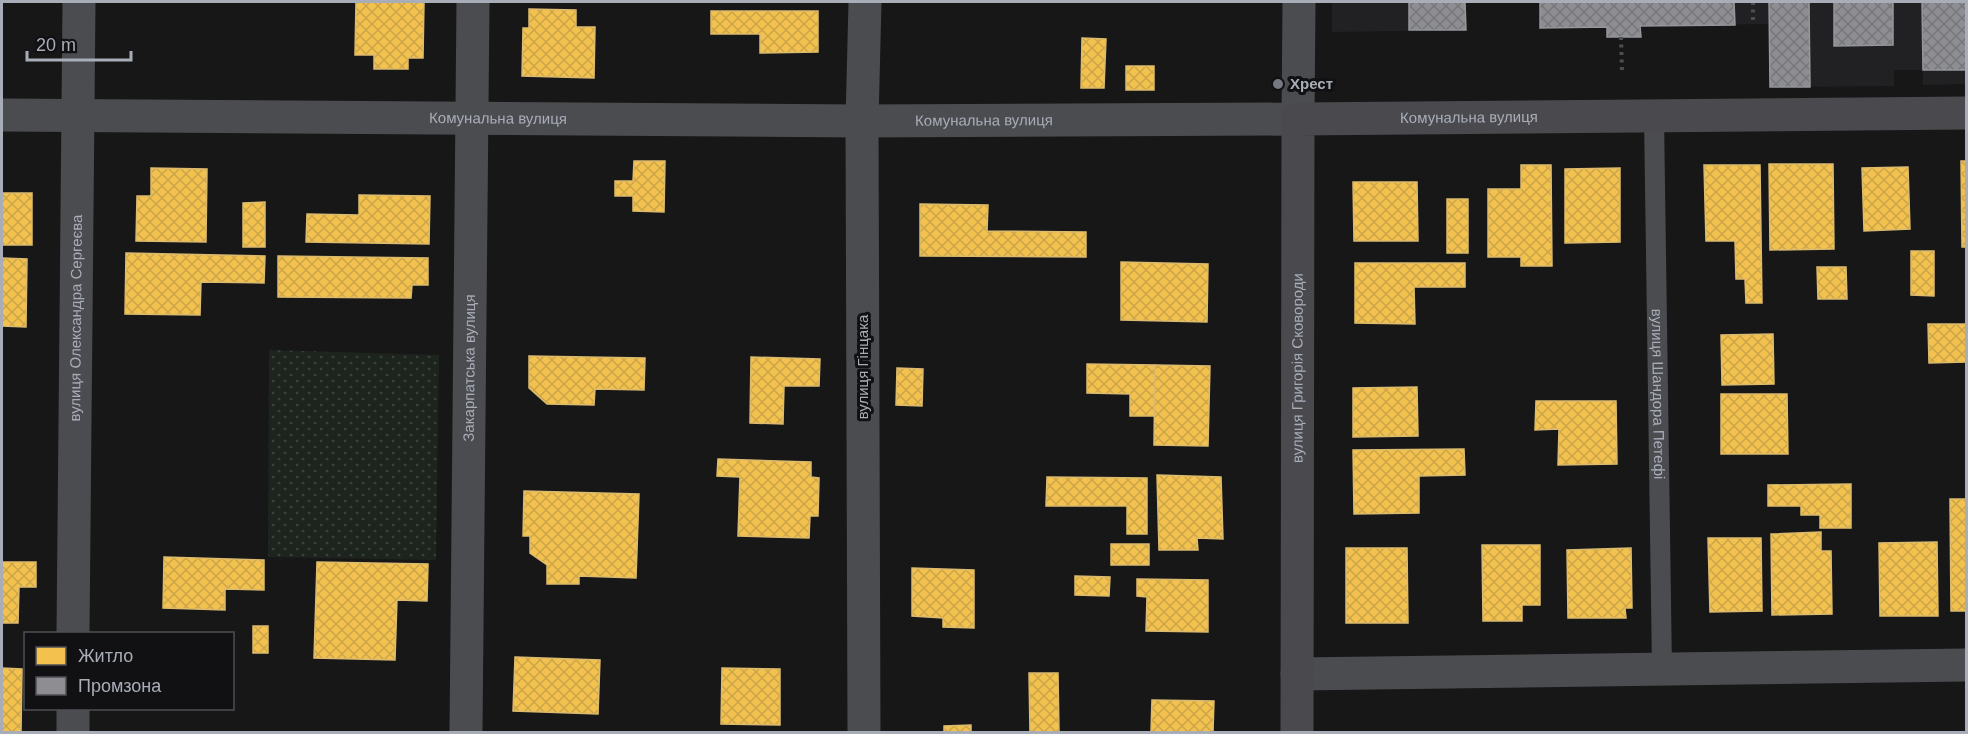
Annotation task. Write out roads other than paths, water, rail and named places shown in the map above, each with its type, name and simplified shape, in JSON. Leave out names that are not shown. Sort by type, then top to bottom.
[{"type":"main road","name":"Комунальна вулиця","points":[[1298,119],[1966,113]]},
{"type":"main road","name":"вулиця Григорія Сковороди","points":[[1297,732],[1298,119]]},
{"type":"street","name":"вулиця Олександра Сергеєва","points":[[73,632],[79,2]]},
{"type":"street","name":"Закарпатська вулиця","points":[[466,732],[473,2]]},
{"type":"street","name":"вулиця Гінцака","points":[[864,2],[862,121],[864,732]]},
{"type":"street","name":"вулиця Григорія Сковороди","points":[[1298,119],[1299,2]]},
{"type":"street","name":"Комунальна вулиця","points":[[2,115],[471,120],[1298,119]]},
{"type":"street","points":[[1297,674],[1966,665]]},
{"type":"street","points":[[73,710],[73,732]]},
{"type":"lane","name":"вулиця Шандора Петефі","points":[[1654,116],[1662,670]]},
{"type":"place","name":"Хрест","points":[[1278,84]]}]
